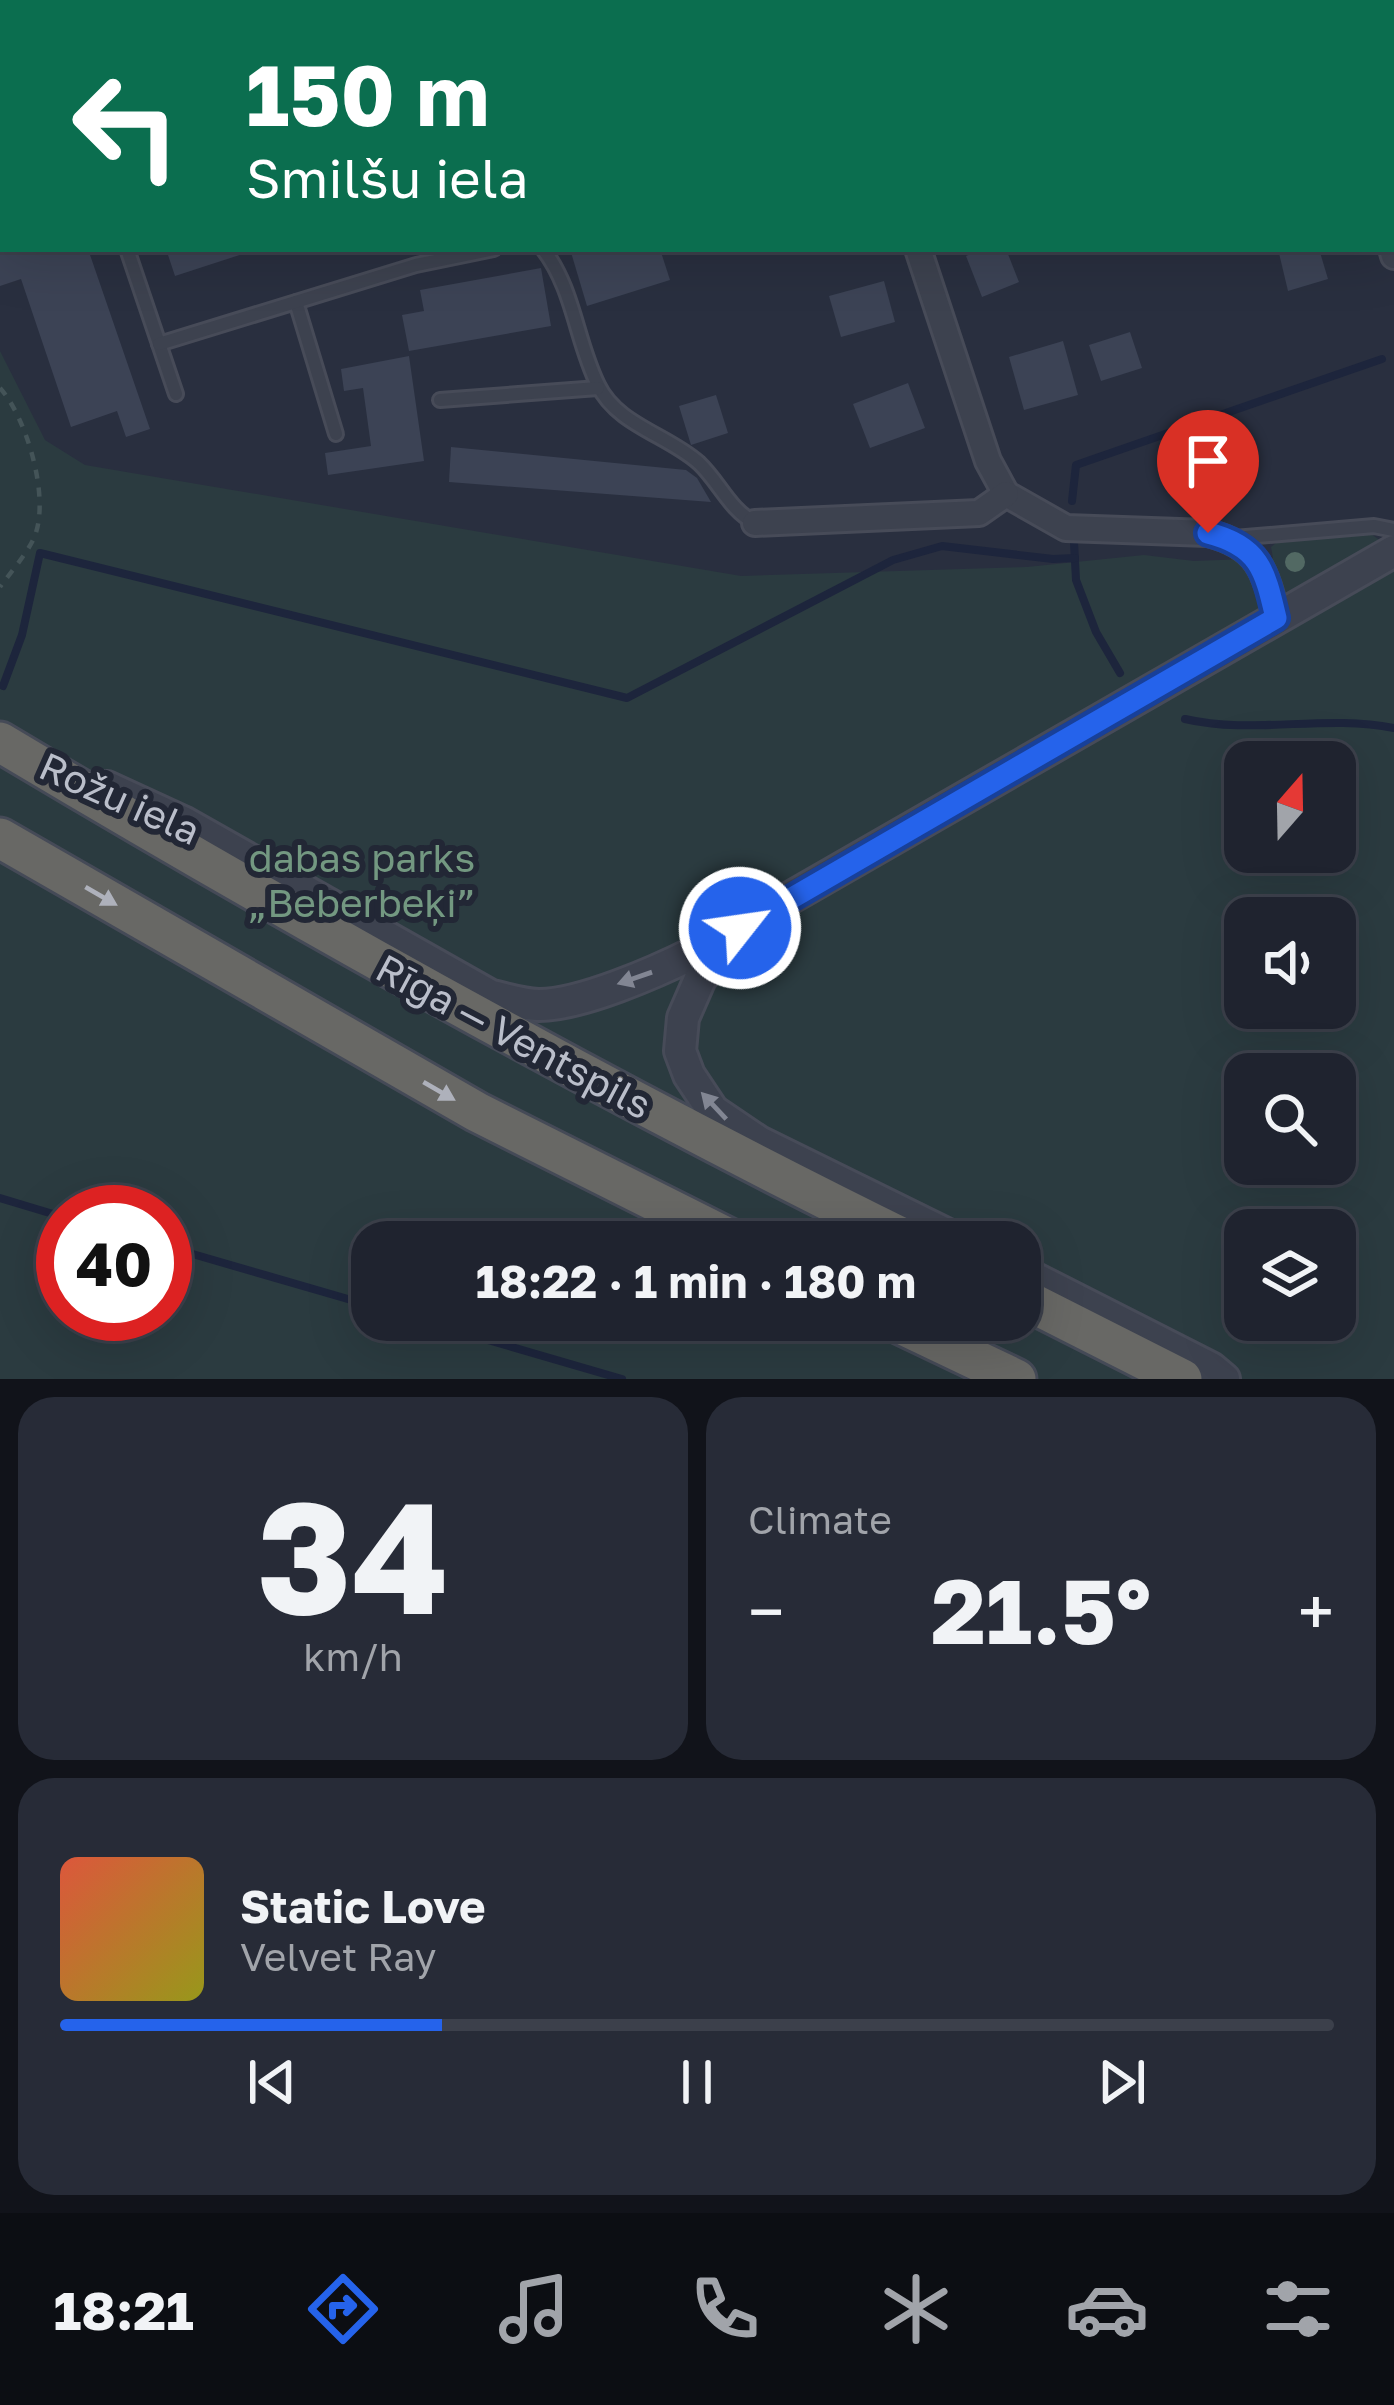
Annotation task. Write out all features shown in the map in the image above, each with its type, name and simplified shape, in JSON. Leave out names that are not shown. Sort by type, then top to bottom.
[{"type":"highway","name":"Rīga — Ventspils","points":[[9,748],[366,956],[737,1156],[869,1221]]},
{"type":"highway","name":"Rīga — Ventspils","points":[[0,838],[477,1112],[694,1221]]},
{"type":"highway","points":[[1041,1308],[1182,1379]]},
{"type":"highway","points":[[936,1341],[1016,1379]]},
{"type":"street","points":[[919,252],[988,461],[1006,494],[1066,528],[1208,533],[1230,539],[1253,555],[1265,572],[1276,618]]},
{"type":"street","points":[[754,523],[979,513],[1006,494]]},
{"type":"street","name":"Rožu iela","points":[[9,748],[183,821],[491,996],[538,1005],[584,996],[668,966],[740,928],[1394,551]]},
{"type":"street","name":"Rožu iela","points":[[740,928],[700,979],[683,1018],[680,1051],[689,1075],[713,1111],[760,1142],[920,1221]]},
{"type":"street","points":[[1041,1282],[1224,1379]]},
{"type":"lane","points":[[128,252],[176,394]]},
{"type":"lane","points":[[159,344],[416,265],[479,252]]},
{"type":"lane","points":[[546,252],[559,269],[598,388],[616,411],[698,463],[737,513],[754,523]]},
{"type":"lane","points":[[296,302],[336,434]]},
{"type":"lane","points":[[440,400],[598,388]]},
{"type":"lane","points":[[1230,539],[1279,531],[1374,526],[1394,530]]},
{"type":"path","points":[[0,388],[12,401],[38,470],[35,537],[0,587]]},
{"type":"green space","name":"dabas parks „Beberbeķi”","points":[[0,351],[45,440],[85,465],[741,576],[1027,567],[1144,555],[1194,561],[1273,558],[1271,547],[1283,537],[1371,534],[1381,541],[1355,555],[1394,555],[1394,1379],[0,1379]]},
{"type":"building","points":[[0,252],[89,252],[150,429],[126,437],[117,411],[71,427],[21,279],[0,286]]},
{"type":"building","points":[[167,252],[249,252],[175,276]]},
{"type":"building","points":[[571,252],[661,252],[670,280],[587,306]]},
{"type":"building","points":[[1007,252],[1019,282],[982,297],[966,256]]},
{"type":"building","points":[[1279,252],[1320,252],[1328,279],[1288,291]]},
{"type":"building","points":[[541,268],[551,326],[409,351],[402,315],[424,311],[420,290]]},
{"type":"building","points":[[884,281],[895,322],[841,337],[829,296]]},
{"type":"building","points":[[1130,332],[1142,368],[1101,381],[1089,345]]},
{"type":"building","points":[[1063,341],[1078,395],[1024,410],[1009,357]]},
{"type":"building","points":[[409,356],[424,461],[328,475],[325,453],[371,446],[363,388],[344,391],[341,369]]},
{"type":"building","points":[[908,383],[925,428],[870,448],[853,404]]},
{"type":"building","points":[[716,395],[728,433],[691,445],[679,406]]},
{"type":"building","points":[[451,447],[686,470],[697,478],[711,502],[449,482]]},
{"type":"waterway","points":[[1072,501],[1076,465],[1382,359]]},
{"type":"waterway","points":[[1074,542],[1076,580],[1096,632],[1120,673]]},
{"type":"waterway","points":[[3,686],[22,635],[40,553],[627,698],[893,560],[942,546],[1075,558]]},
{"type":"waterway","points":[[1185,719],[1237,725],[1342,723],[1394,728]]},
{"type":"waterway","points":[[0,1198],[36,1209]]},
{"type":"waterway","points":[[192,1254],[351,1300]]},
{"type":"waterway","points":[[491,1341],[622,1379]]},
{"type":"route","points":[[740,928],[1276,618],[1265,572],[1253,555],[1230,539],[1208,533]]}]
